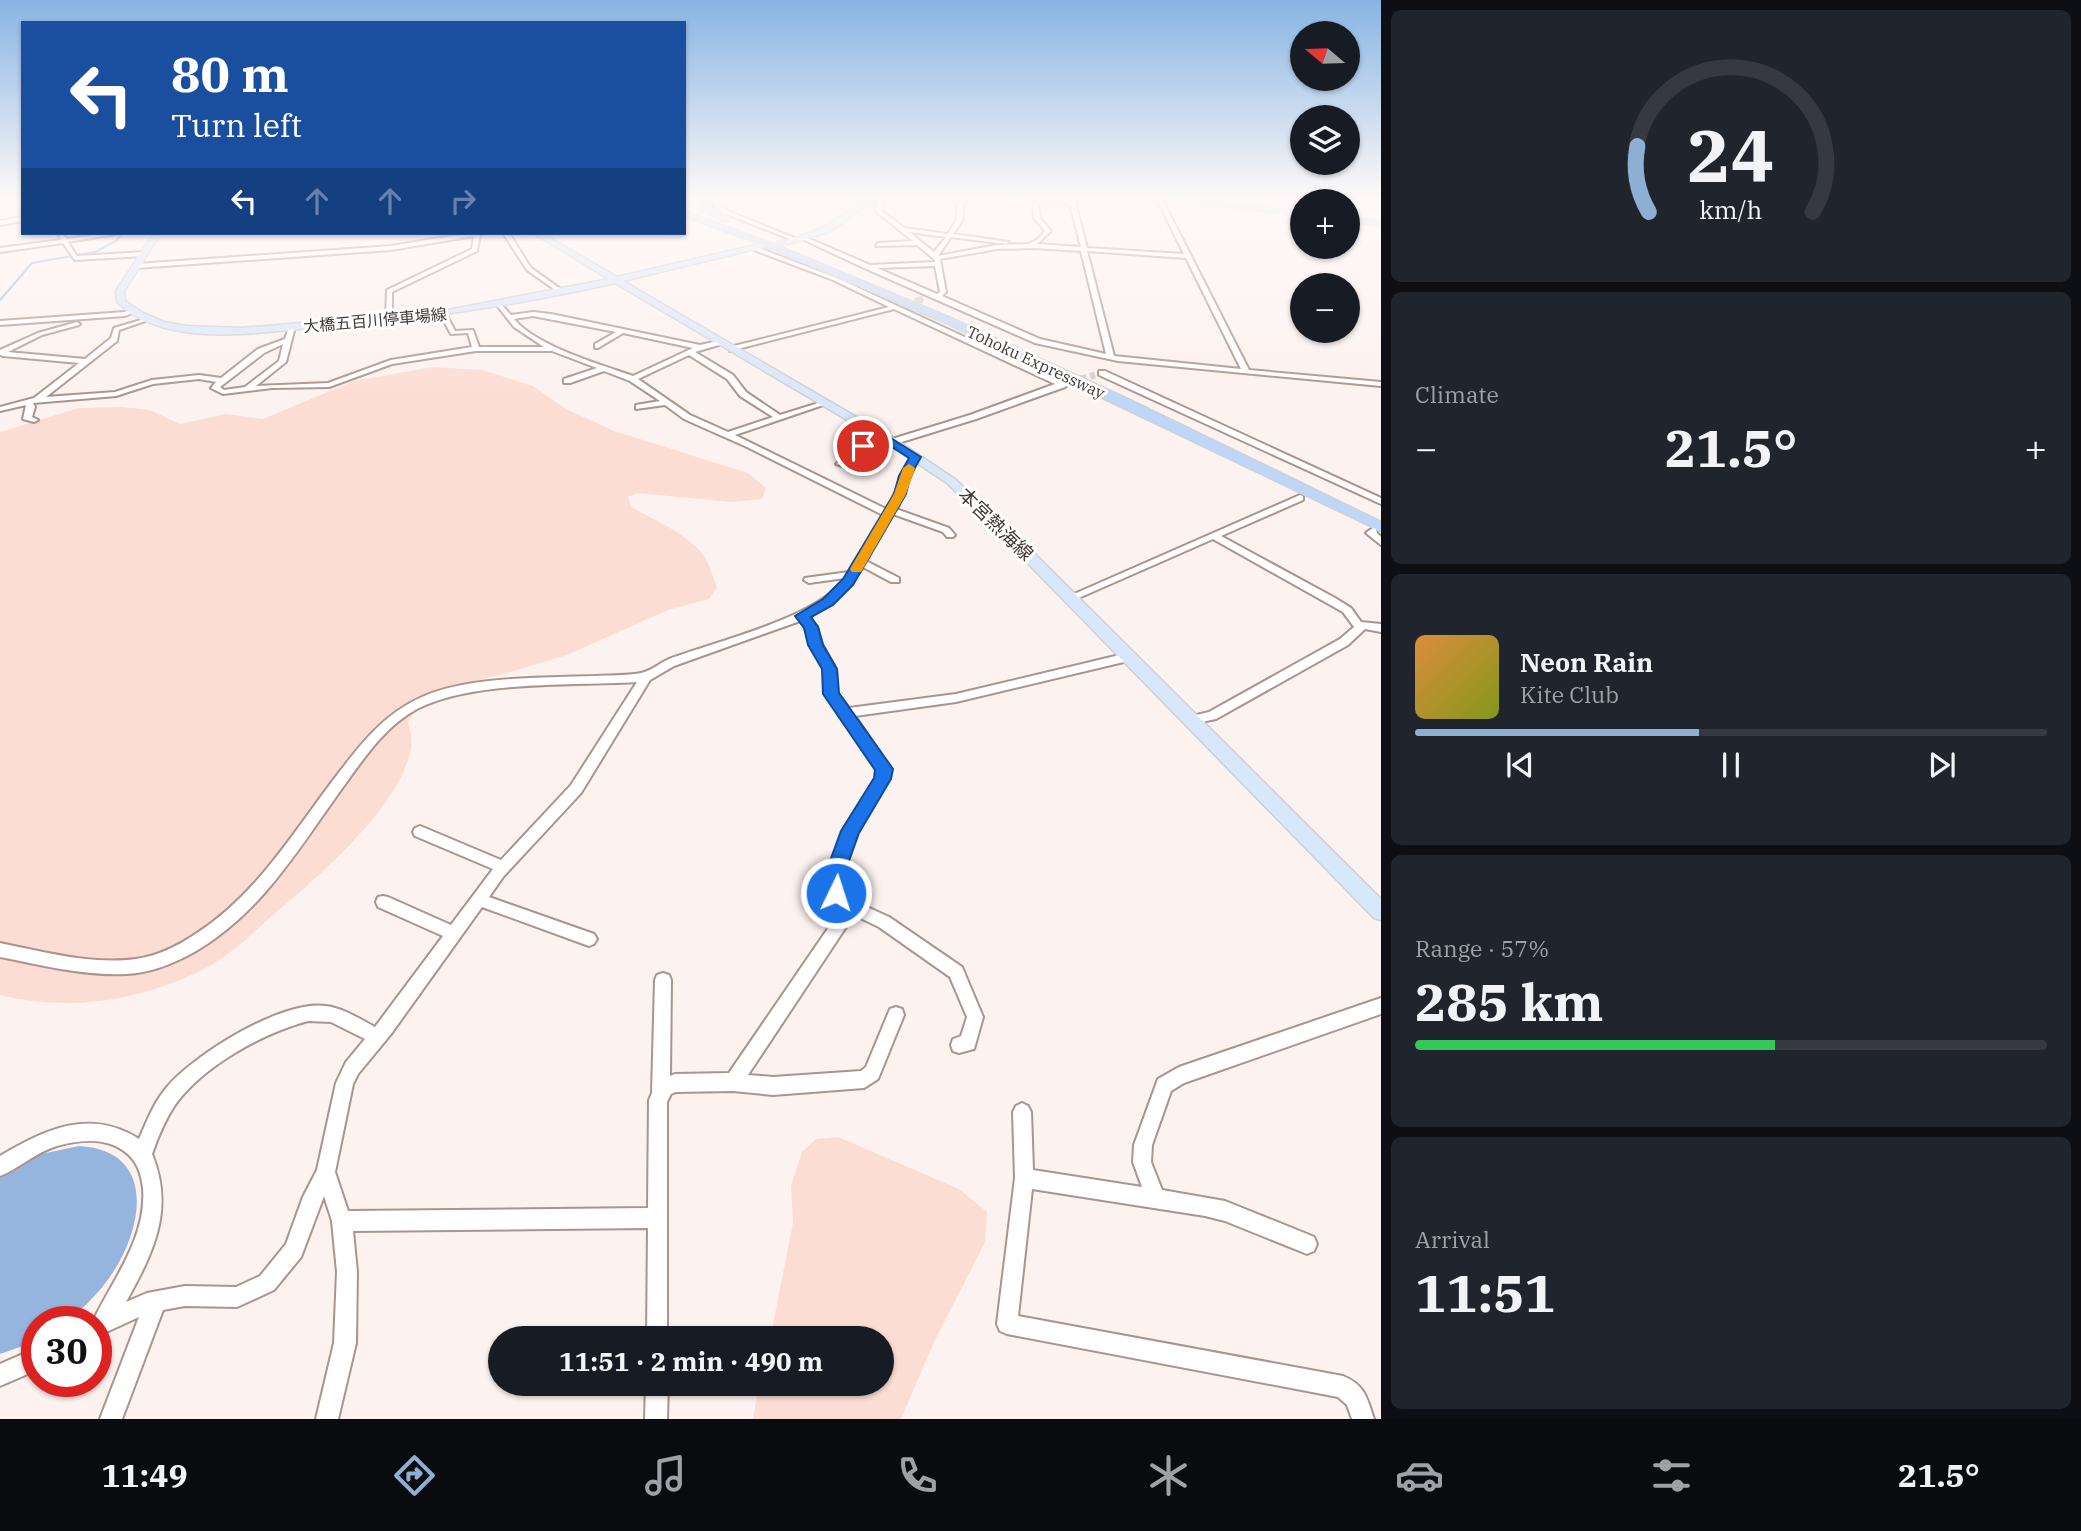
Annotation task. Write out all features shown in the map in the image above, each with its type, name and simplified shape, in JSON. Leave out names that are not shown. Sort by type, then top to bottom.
[{"type":"highway","name":"Tohoku Expressway","points":[[813,263],[978,334],[1377,529]]},
{"type":"highway","name":"Tohoku Expressway","points":[[827,263],[1001,338],[1381,518]]},
{"type":"main road","points":[[129,313],[119,297],[138,263]]},
{"type":"main road","name":"本宮熱海線","points":[[590,263],[719,342],[889,440],[972,500],[1381,912]]},
{"type":"main road","name":"大橋五百川停車場線","points":[[129,313],[186,329],[209,332],[389,319],[443,314],[687,263]]},
{"type":"street","points":[[136,266],[175,263]]},
{"type":"street","points":[[389,319],[389,291],[447,263]]},
{"type":"street","points":[[524,263],[528,269],[560,290]]},
{"type":"street","points":[[799,263],[1066,384],[972,418],[863,446],[840,464]]},
{"type":"street","points":[[856,263],[1014,333],[1069,350],[1115,359],[1381,384]]},
{"type":"street","points":[[866,267],[899,263]]},
{"type":"street","points":[[937,263],[943,292],[940,295]]},
{"type":"street","points":[[1087,263],[1115,359],[1113,367],[1098,374],[1381,501]]},
{"type":"street","points":[[1191,263],[1245,372]]},
{"type":"street","points":[[499,303],[516,327],[554,349],[633,379],[687,417],[889,511],[946,530],[950,535]]},
{"type":"street","points":[[733,349],[905,305]]},
{"type":"street","points":[[0,323],[129,313]]},
{"type":"street","points":[[0,353],[40,334],[129,313]]},
{"type":"street","points":[[443,314],[453,333],[471,331],[476,349]]},
{"type":"street","points":[[510,317],[533,314],[551,316],[701,347]]},
{"type":"street","points":[[37,400],[114,339],[116,329],[149,318]]},
{"type":"street","points":[[247,389],[282,362],[292,327]]},
{"type":"street","points":[[598,345],[620,332]]},
{"type":"street","points":[[288,340],[261,351],[222,381],[215,388],[217,391],[329,385],[391,362],[476,349],[554,349]]},
{"type":"street","points":[[633,379],[701,347],[719,342]]},
{"type":"street","points":[[690,352],[730,377],[743,394],[777,416]]},
{"type":"street","points":[[0,353],[86,361]]},
{"type":"street","points":[[567,382],[604,368]]},
{"type":"street","points":[[0,409],[37,400],[116,394],[152,382],[194,377],[222,381]]},
{"type":"street","points":[[28,402],[31,407],[27,419],[34,421]]},
{"type":"street","points":[[639,407],[664,403]]},
{"type":"street","points":[[728,435],[777,416],[825,403]]},
{"type":"street","points":[[0,950],[61,962],[126,967],[174,956],[219,929],[257,896],[279,870],[363,749],[409,708],[427,699],[464,690],[646,677],[670,663],[802,616],[828,602],[844,587],[900,494],[905,476],[915,457]]},
{"type":"street","points":[[1070,598],[1300,498]]},
{"type":"street","points":[[1377,529],[1371,533],[1381,542]]},
{"type":"street","points":[[1214,536],[1331,600],[1347,610],[1360,625],[1381,628]]},
{"type":"street","points":[[809,580],[857,568],[895,580]]},
{"type":"street","points":[[802,616],[811,627],[816,645],[830,669],[831,694],[884,769],[882,779],[850,831],[831,883],[836,893],[851,907],[884,922],[956,972],[975,1017],[968,1043],[959,1045]]},
{"type":"street","points":[[1192,720],[1212,716],[1344,642],[1355,634],[1360,625]]},
{"type":"street","points":[[846,713],[956,698],[1128,657]]},
{"type":"street","points":[[112,1320],[156,1301],[185,1296],[237,1297],[255,1291],[267,1283],[294,1250],[310,1204],[326,1172],[345,1083],[352,1068],[503,867],[576,789],[646,677]]},
{"type":"street","points":[[420,832],[503,867]]},
{"type":"street","points":[[478,900],[589,939]]},
{"type":"street","points":[[383,902],[454,934]]},
{"type":"street","points":[[733,1082],[851,907]]},
{"type":"street","points":[[661,1094],[663,980]]},
{"type":"street","points":[[1156,1198],[1142,1162],[1143,1145],[1164,1084],[1179,1076],[1381,1006]]},
{"type":"street","points":[[143,1153],[160,1113],[174,1091],[200,1068],[245,1038],[311,1013],[332,1016],[377,1037]]},
{"type":"street","points":[[657,1326],[658,1100],[661,1094],[675,1083],[733,1082],[773,1086],[863,1079],[872,1073],[896,1015]]},
{"type":"street","points":[[1022,1112],[1024,1178],[1007,1324],[1343,1387],[1356,1398],[1363,1419]]},
{"type":"street","points":[[0,1167],[44,1143],[83,1132],[103,1133],[121,1138],[143,1153],[153,1187],[150,1220],[141,1253],[110,1306]]},
{"type":"street","points":[[326,1172],[342,1221],[347,1272],[345,1343],[327,1419]]},
{"type":"street","points":[[1024,1178],[1225,1211],[1307,1244]]},
{"type":"street","points":[[342,1221],[657,1219]]},
{"type":"street","points":[[111,1419],[156,1301]]},
{"type":"street","points":[[0,1375],[21,1366]]},
{"type":"street","points":[[656,1419],[657,1396]]},
{"type":"shaded area","points":[[432,367],[483,370],[533,386],[566,409],[614,431],[748,473],[766,488],[762,499],[732,502],[637,493],[628,497],[631,507],[684,537],[701,553],[717,587],[709,599],[668,610],[567,655],[437,690],[419,704],[408,722],[411,745],[402,776],[370,822],[306,887],[241,944],[211,965],[163,986],[103,1001],[41,1002],[0,995],[0,432],[79,408],[123,407],[150,410],[180,424],[226,414],[263,419],[354,381]]},
{"type":"shaded area","points":[[838,1137],[959,1189],[987,1212],[985,1242],[934,1342],[901,1419],[753,1419],[757,1396],[894,1396],[894,1326],[773,1326],[793,1223],[791,1185],[802,1152],[816,1139]]},
{"type":"water","points":[[79,1146],[102,1150],[119,1159],[130,1172],[136,1188],[134,1225],[118,1264],[89,1302],[85,1306],[21,1306],[21,1347],[0,1354],[0,1178],[41,1154]]},
{"type":"waterway","points":[[0,300],[32,263]]},
{"type":"tunnel","points":[[905,305],[923,299],[919,300]]},
{"type":"tunnel","points":[[1070,382],[1095,375]]},
{"type":"slow traffic","points":[[856,569],[900,494],[909,468]]},
{"type":"route","points":[[836,893],[831,883],[850,831],[882,779],[884,769],[831,694],[830,669],[816,645],[811,627],[802,616],[828,602],[849,582],[900,494],[905,476],[915,457],[886,438],[863,446]]}]
